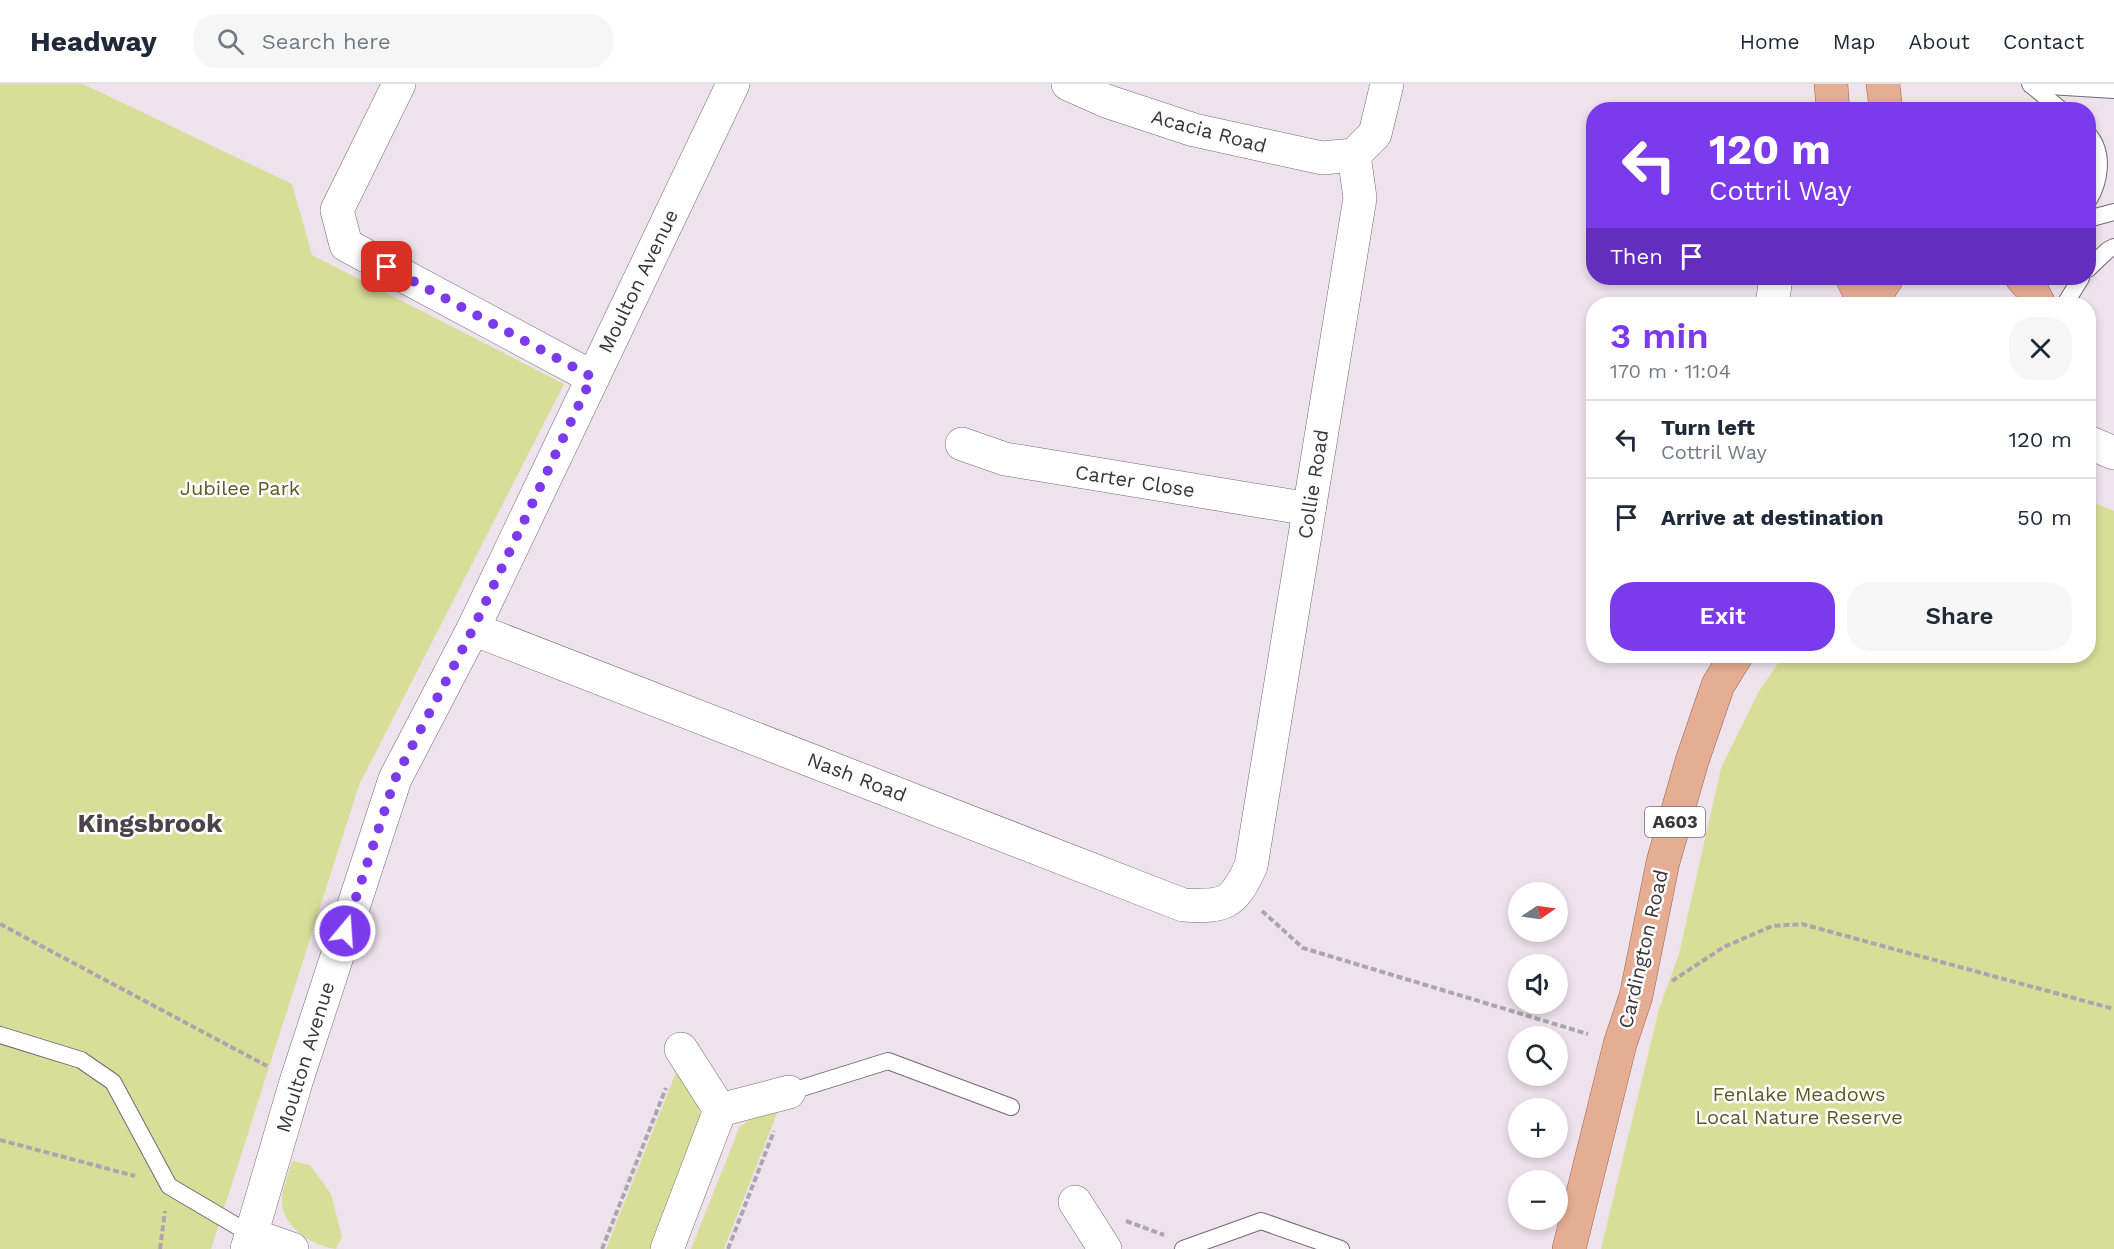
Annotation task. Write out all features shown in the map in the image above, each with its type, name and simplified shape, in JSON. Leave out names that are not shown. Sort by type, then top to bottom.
[{"type":"main road","points":[[1831,84],[1832,102]]},
{"type":"main road","points":[[1883,84],[1885,102]]},
{"type":"main road","points":[[1872,297],[1882,285]]},
{"type":"main road","name":"Cardington Road","points":[[1569,1249],[1620,1044],[1635,996],[1663,862],[1689,772],[1718,685],[1732,663]]},
{"type":"street","points":[[399,84],[337,210],[345,245],[592,377]]},
{"type":"street","name":"Moulton Avenue","points":[[250,1242],[296,1082],[395,779],[473,629],[733,84]]},
{"type":"street","name":"Acacia Road","points":[[1068,84],[1106,101],[1194,130],[1322,158],[1354,155]]},
{"type":"street","points":[[1354,155],[1375,134],[1387,84]]},
{"type":"street","name":"Collie Road","points":[[1240,891],[1251,866],[1360,198],[1354,155]]},
{"type":"street","name":"Carter Close","points":[[962,444],[1005,459],[1309,509]]},
{"type":"street","points":[[2096,445],[2114,453]]},
{"type":"street","name":"Nash Road","points":[[473,629],[1183,905],[1215,907],[1240,891]]},
{"type":"street","points":[[681,1049],[720,1110]]},
{"type":"street","points":[[720,1110],[789,1092]]},
{"type":"street","points":[[667,1249],[720,1110]]},
{"type":"street","points":[[1075,1202],[1105,1249]]},
{"type":"street","points":[[250,1242],[292,1249]]},
{"type":"lane","points":[[2030,85],[2114,90]]},
{"type":"lane","points":[[2030,85],[2051,102]]},
{"type":"lane","points":[[2096,151],[2100,165],[2096,184]]},
{"type":"lane","points":[[2096,217],[2114,212]]},
{"type":"lane","points":[[2096,261],[2114,247]]},
{"type":"lane","points":[[0,1035],[81,1060],[112,1082],[170,1186],[250,1242]]},
{"type":"lane","points":[[789,1092],[888,1060],[1011,1107]]},
{"type":"lane","points":[[1183,1249],[1261,1221],[1341,1249]]},
{"type":"path","points":[[1240,891],[1303,948],[1620,1044]]},
{"type":"path","points":[[0,924],[296,1082]]},
{"type":"path","points":[[1635,996],[1676,979],[1724,947],[1753,934],[1772,926],[1802,924],[2114,1009]]},
{"type":"path","points":[[0,1140],[170,1186],[160,1249]]},
{"type":"green space","name":"Jubilee Park","points":[[0,84],[83,84],[292,184],[312,255],[564,384],[359,785],[211,1249],[0,1249]]},
{"type":"green space","name":"Fenlake Meadows Local Nature Reserve","points":[[2096,503],[2114,511],[2114,1249],[1601,1249],[1659,1009],[1679,954],[1721,768],[1759,691],[1778,663],[2096,663]]},
{"type":"green space","points":[[677,1070],[699,1106],[702,1127],[655,1249],[606,1249]]},
{"type":"green space","points":[[779,1108],[724,1249],[691,1249],[740,1126],[759,1114]]},
{"type":"green space","points":[[292,1161],[310,1165],[331,1194],[342,1236],[336,1249],[308,1239],[292,1226],[286,1217],[282,1198]]},
{"type":"district","name":"Kingsbrook","points":[[150,823]]},
{"type":"route","points":[[345,931],[395,779],[473,629],[592,377],[387,267]]}]
